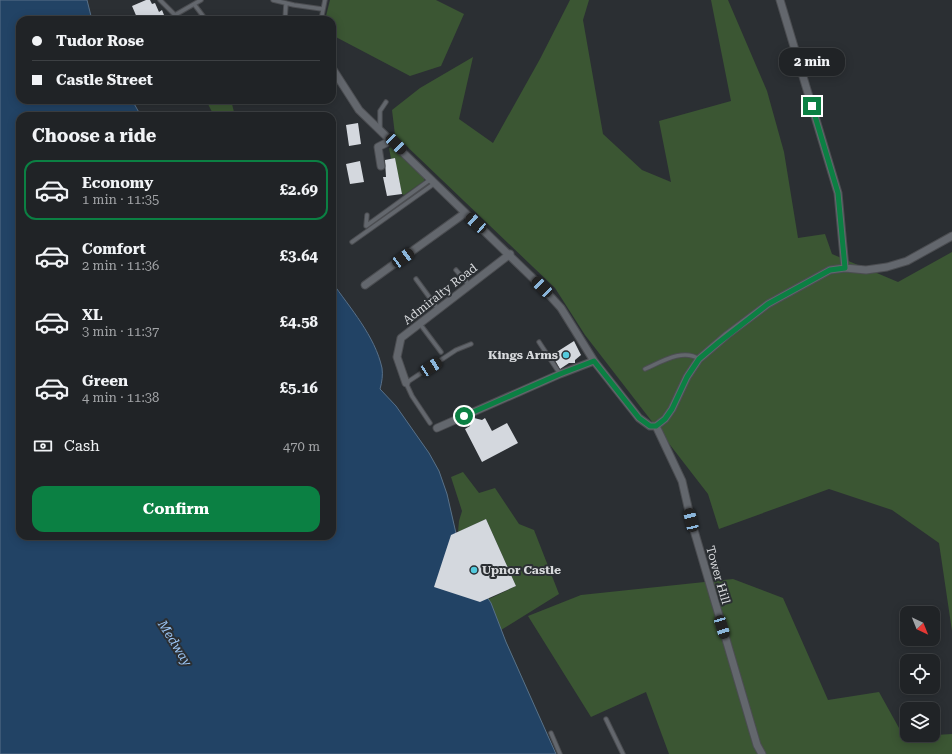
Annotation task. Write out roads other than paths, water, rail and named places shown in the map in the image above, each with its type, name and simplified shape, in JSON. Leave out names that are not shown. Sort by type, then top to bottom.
[{"type":"street","points":[[780,0],[838,193],[845,268]]},
{"type":"street","points":[[336,74],[359,110],[380,128],[465,213],[510,254],[561,308],[594,361],[639,418],[650,426],[656,426],[665,419],[672,409],[687,377],[699,359],[727,335],[768,304],[830,270],[845,268],[866,270],[887,267],[907,261],[952,236]]},
{"type":"street","points":[[381,166],[378,147],[392,140]]},
{"type":"street","points":[[365,285],[465,213]]},
{"type":"street","name":"Admiralty Road","points":[[406,383],[397,357],[401,338],[510,254]]},
{"type":"street","points":[[437,428],[560,374],[594,361]]},
{"type":"street","name":"Tower Hill","points":[[656,426],[682,481],[691,520],[756,745],[762,754]]},
{"type":"lane","points":[[160,0],[175,15],[201,0]]},
{"type":"lane","points":[[273,0],[322,9]]},
{"type":"lane","points":[[321,16],[325,0]]},
{"type":"lane","points":[[285,16],[286,3]]},
{"type":"lane","points":[[194,4],[203,16]]},
{"type":"lane","points":[[380,128],[380,111],[386,102]]},
{"type":"lane","points":[[367,215],[366,226],[433,181]]},
{"type":"lane","points":[[352,242],[433,181]]},
{"type":"lane","points":[[456,270],[469,285]]},
{"type":"lane","points":[[416,279],[438,309]]},
{"type":"lane","points":[[420,324],[441,352]]},
{"type":"lane","points":[[539,342],[560,374]]},
{"type":"lane","points":[[430,423],[412,396],[406,383],[456,350],[471,344]]},
{"type":"lane","points":[[645,369],[682,354],[693,354],[699,359]]},
{"type":"lane","points":[[606,719],[623,754]]},
{"type":"lane","points":[[551,733],[560,754]]},
{"type":"water","name":"Medway","points":[[0,0],[87,0],[91,16],[16,16],[16,104],[134,104],[139,112],[16,112],[16,540],[336,540],[336,288],[368,334],[379,356],[382,368],[380,389],[396,406],[429,453],[439,471],[447,494],[458,542],[483,591],[491,603],[506,642],[556,754],[0,754]]},
{"type":"place","name":"Kings Arms","points":[[566,355]]},
{"type":"place","name":"Upnor Castle","points":[[474,570]]}]
